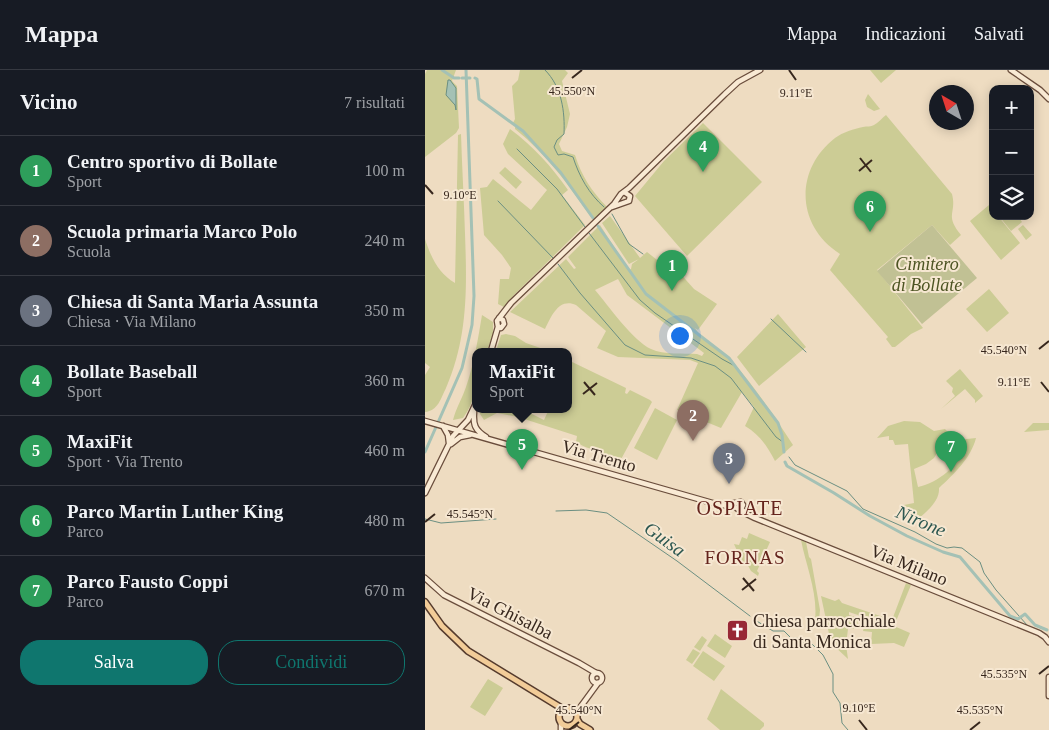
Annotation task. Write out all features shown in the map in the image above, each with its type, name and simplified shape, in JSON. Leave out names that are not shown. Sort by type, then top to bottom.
[{"type":"main road","points":[[425,602],[442,626],[468,651],[554,704],[561,711]]},
{"type":"main road","points":[[561,711],[568,708],[575,713],[583,726],[589,730]]},
{"type":"main road","points":[[561,711],[559,720],[563,727],[583,726]]},
{"type":"main road","points":[[573,725],[575,713]]},
{"type":"street","points":[[492,348],[498,327],[503,326],[504,322],[501,319],[507,307],[724,95],[739,82],[760,70]]},
{"type":"street","points":[[724,95],[764,70]]},
{"type":"street","points":[[1011,70],[1047,95]]},
{"type":"street","points":[[1016,70],[1047,95]]},
{"type":"street","points":[[610,207],[629,201],[637,180]]},
{"type":"street","points":[[624,192],[630,195]]},
{"type":"street","points":[[620,198],[624,203]]},
{"type":"street","points":[[449,428],[461,425],[472,412]]},
{"type":"street","points":[[425,493],[450,444],[472,413]]},
{"type":"street","points":[[460,431],[470,422],[474,414]]},
{"type":"street","points":[[474,414],[475,428],[489,439]]},
{"type":"street","name":"Via Trento","points":[[425,421],[708,501],[735,506]]},
{"type":"street","points":[[443,426],[448,434],[450,444]]},
{"type":"street","points":[[450,444],[464,436],[474,435]]},
{"type":"street","name":"Via Milano","points":[[735,506],[739,501],[743,504],[742,508],[746,511],[769,523],[1039,633],[1049,642]]},
{"type":"street","name":"Via Ghisalba","points":[[425,578],[444,595],[585,667],[593,677]]},
{"type":"street","name":"Via Milano","points":[[1039,633],[1049,634]]},
{"type":"street","points":[[593,677],[598,683]]},
{"type":"street","points":[[575,713],[601,680],[601,677],[593,677]]},
{"type":"street","points":[[589,696],[593,677]]},
{"type":"street","points":[[1049,677],[1049,696]]},
{"type":"green space","points":[[427,70],[456,70],[452,81],[457,86],[459,128],[456,133],[425,157],[425,74]]},
{"type":"green space","points":[[520,70],[565,70],[568,73],[562,81],[570,114],[567,127],[559,144],[562,151],[575,155],[588,183],[607,207],[593,220],[548,160],[515,129],[513,123],[515,119],[512,86],[518,80]]},
{"type":"green space","points":[[870,70],[896,70],[881,83]]},
{"type":"green space","points":[[868,94],[880,109],[874,111],[867,107],[865,100]]},
{"type":"green space","points":[[886,115],[952,194],[953,223],[961,235],[950,245],[932,225],[877,270],[923,328],[911,334],[895,347],[892,347],[886,339],[888,337],[830,270],[840,254],[825,242],[815,229],[808,213],[806,197],[807,181],[812,166],[822,151],[835,138],[845,132],[873,126]]},
{"type":"green space","points":[[703,123],[762,182],[687,256],[635,196],[664,161]]},
{"type":"green space","points":[[510,129],[542,157],[555,173],[568,190],[562,195],[585,225],[504,307],[498,304],[500,279],[509,279],[511,268],[484,235],[480,188],[487,187],[493,179],[531,210],[547,190],[508,154],[503,144]]},
{"type":"green space","points":[[461,134],[465,222],[465,312],[459,350],[446,388],[436,407],[425,412],[425,375],[430,367],[425,363],[425,239],[436,264],[455,283],[458,135]]},
{"type":"green space","points":[[505,167],[522,182],[516,189],[499,173]]},
{"type":"green space","points":[[989,205],[989,220],[1001,220],[1020,243],[1001,260],[970,221]]},
{"type":"green space","points":[[610,216],[640,258],[647,252],[666,267],[676,273],[678,271],[694,289],[717,304],[698,330],[695,328],[702,337],[726,355],[739,369],[793,445],[775,461],[763,441],[745,426],[754,407],[742,392],[721,428],[677,410],[698,363],[690,360],[618,357],[597,348],[606,331],[576,305],[570,303],[561,306],[553,313],[545,329],[510,312],[566,259],[574,269],[576,268],[568,257],[600,225],[629,270],[631,269],[632,264],[639,259],[629,264],[602,223]],"holes":[[[618,279],[627,295],[704,353],[702,356],[662,352],[644,345],[636,339],[595,290]]]},
{"type":"green space","points":[[1002,220],[1021,220],[1022,222],[1011,231]]},
{"type":"green space","name":"Cimitero di Bollate","points":[[932,225],[977,278],[922,324],[877,271]]},
{"type":"green space","points":[[1023,225],[1032,235],[1026,240],[1018,229]]},
{"type":"green space","points":[[989,289],[1009,313],[987,332],[966,309]]},
{"type":"green space","points":[[778,314],[806,347],[759,386],[737,357]]},
{"type":"green space","points":[[482,315],[493,322],[493,334],[488,348],[476,348]]},
{"type":"green space","points":[[501,335],[515,336],[526,343],[540,348],[497,348]]},
{"type":"green space","points":[[572,362],[626,388],[625,393],[627,394],[630,390],[652,402],[619,463],[605,453],[576,442],[577,436],[518,417],[497,413],[532,413],[544,420],[547,413],[572,413]]},
{"type":"green space","points":[[472,365],[472,402],[463,418],[453,420]]},
{"type":"green space","points":[[960,369],[983,396],[975,403],[975,400],[965,389],[941,409],[955,396],[952,392],[953,388],[946,381]]},
{"type":"green space","points":[[655,408],[677,420],[657,460],[634,448]]},
{"type":"green space","points":[[480,413],[497,413],[484,420]]},
{"type":"green space","points":[[904,421],[920,422],[934,431],[945,429],[951,435],[945,440],[934,458],[914,469],[918,487],[926,485],[947,473],[957,461],[964,446],[962,442],[957,440],[976,438],[966,459],[939,488],[937,499],[913,524],[905,521],[904,505],[914,503],[908,444],[895,445],[893,440],[889,440],[889,436],[877,438],[888,426]]},
{"type":"green space","points":[[1033,423],[1049,423],[1049,430],[1024,432]]},
{"type":"green space","points":[[749,533],[770,542],[757,571],[759,573],[758,576],[751,571],[746,562],[743,564],[734,544],[739,545],[742,537],[747,539]]},
{"type":"green space","points":[[801,540],[806,542],[811,559],[820,610],[819,619],[815,620],[815,600]]},
{"type":"green space","points":[[906,583],[911,585],[894,626],[910,633],[904,647],[894,643],[871,644],[872,632],[863,631],[867,618],[849,612],[849,615],[858,618],[857,628],[848,629],[846,645],[848,659],[831,643],[821,596],[835,601],[839,599],[842,603],[892,620]]},
{"type":"green space","points":[[715,634],[732,646],[725,658],[707,646]]},
{"type":"green space","points":[[702,636],[707,640],[700,651],[694,647]]},
{"type":"green space","points":[[693,649],[700,653],[692,664],[686,660]]},
{"type":"green space","points":[[703,651],[725,666],[714,681],[693,666]]},
{"type":"green space","points":[[488,679],[503,688],[485,716],[470,707]]},
{"type":"green space","points":[[721,689],[764,723],[764,726],[760,730],[720,730],[707,719]]},
{"type":"shaded area","points":[[448,80],[456,88],[456,110],[455,105],[446,95]]},
{"type":"waterway","points":[[442,70],[454,78],[459,78]]},
{"type":"waterway","points":[[425,452],[462,368],[472,325],[474,296],[466,70]]},
{"type":"waterway","name":"Nirone","points":[[545,70],[559,92],[564,117],[564,134],[557,140],[554,147],[558,155],[564,154],[573,157],[585,184],[604,207]]},
{"type":"waterway","points":[[462,78],[470,78]]},
{"type":"waterway","points":[[475,78],[477,79],[479,99],[523,131],[561,173],[593,218]]},
{"type":"waterway","points":[[517,149],[557,189],[585,227]]},
{"type":"waterway","points":[[498,201],[553,258]]},
{"type":"waterway","name":"Nirone","points":[[612,214],[629,244],[643,254]]},
{"type":"waterway","points":[[598,226],[646,294],[729,358],[778,423],[784,452]]},
{"type":"waterway","points":[[589,233],[640,300],[655,313],[733,365]]},
{"type":"waterway","points":[[558,264],[580,293],[625,345],[645,355],[691,358],[715,366],[731,378],[776,437],[783,442]]},
{"type":"waterway","name":"Nirone","points":[[771,319],[806,352]]},
{"type":"waterway","name":"Nirone","points":[[789,457],[795,465],[847,491],[863,509],[915,532],[936,544],[947,548],[962,548],[980,562],[984,573],[996,590],[1027,625]]},
{"type":"waterway","points":[[785,462],[787,466],[870,516],[907,536],[943,552],[960,557],[1010,616],[1018,619],[1025,614],[1035,625],[1047,630]]},
{"type":"waterway","name":"Guisa","points":[[556,511],[586,510],[607,513],[677,561],[750,616]]},
{"type":"waterway","name":"Guisa","points":[[425,519],[441,523],[496,519]]},
{"type":"waterway","name":"Guisa","points":[[755,620],[773,631],[784,631],[791,638],[797,638],[804,643],[811,643],[823,655],[833,674],[833,692],[840,703],[842,723],[848,730]]},
{"type":"place","name":"Bollate Baseball","points":[[703,172]]},
{"type":"place","name":"Parco Martin Luther King","points":[[870,232]]},
{"type":"place","name":"Centro sportivo di Bollate","points":[[672,291]]},
{"type":"place","name":"Scuola primaria Marco Polo","points":[[693,441]]},
{"type":"place","name":"MaxiFit","points":[[522,470]]},
{"type":"place","name":"Parco Fausto Coppi","points":[[951,472]]},
{"type":"place","name":"Chiesa di Santa Maria Assunta","points":[[729,484]]},
{"type":"place","name":"Chiesa parrocchiale di Santa Monica","points":[[737,631]]},
{"type":"district","name":"OSPIATE","points":[[740,508]]},
{"type":"district","name":"FORNAS","points":[[745,557]]}]
